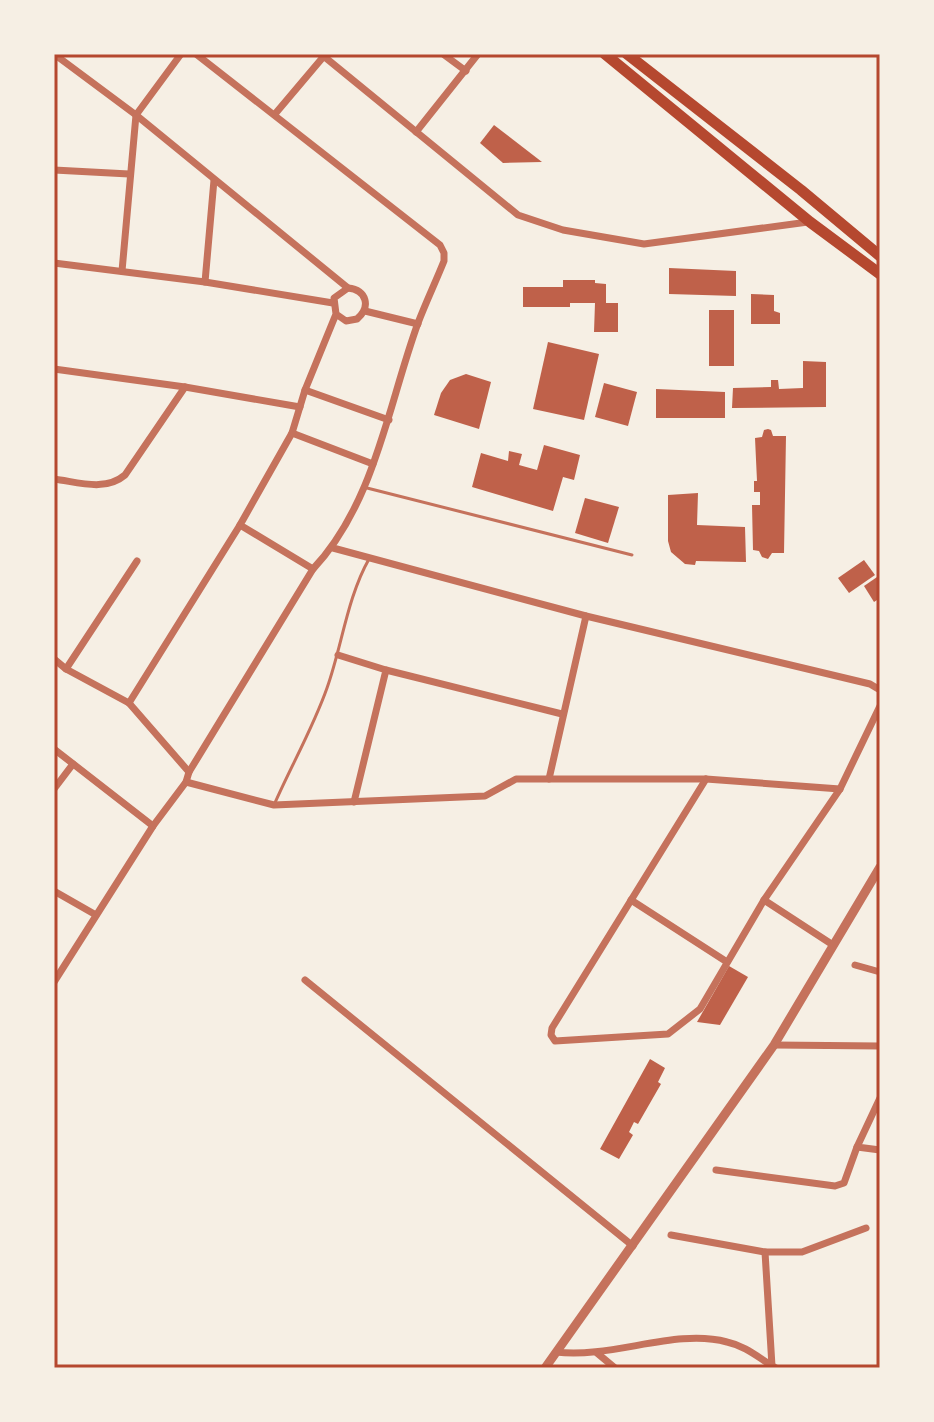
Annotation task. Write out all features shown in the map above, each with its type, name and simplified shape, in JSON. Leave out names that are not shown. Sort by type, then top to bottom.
[{"type":"main road","points":[[605,54],[810,222],[880,274]]},
{"type":"main road","points":[[627,54],[880,256]]},
{"type":"street","points":[[122,271],[136,115],[181,54]]},
{"type":"street","points":[[54,982],[153,826],[186,782],[189,772],[313,569],[333,548],[373,464],[418,324],[444,261],[440,245],[196,54]]},
{"type":"street","points":[[443,54],[466,71]]},
{"type":"street","points":[[416,132],[478,54]]},
{"type":"street","points":[[275,114],[322,55],[518,215],[563,230],[644,244],[810,222]]},
{"type":"street","points":[[56,58],[136,115],[348,288],[359,291],[366,300],[365,311],[357,319],[346,321],[336,314]]},
{"type":"street","points":[[54,170],[129,174]]},
{"type":"street","points":[[205,282],[214,180]]},
{"type":"street","points":[[54,263],[205,282],[333,303]]},
{"type":"street","points":[[129,703],[240,525],[292,433],[305,390],[336,314],[333,303],[338,293],[348,288]]},
{"type":"street","points":[[365,311],[418,324]]},
{"type":"street","points":[[54,369],[300,407]]},
{"type":"street","points":[[54,479],[104,485],[116,483],[125,475],[185,387]]},
{"type":"street","points":[[305,390],[389,420]]},
{"type":"street","points":[[292,433],[373,464]]},
{"type":"street","points":[[240,525],[313,569]]},
{"type":"street","points":[[333,548],[586,616],[870,684],[880,690]]},
{"type":"street","points":[[66,669],[137,561]]},
{"type":"street","points":[[549,779],[586,616]]},
{"type":"street","points":[[338,655],[562,714]]},
{"type":"street","points":[[54,659],[66,669],[129,703],[189,772]]},
{"type":"street","points":[[354,802],[386,670]]},
{"type":"street","points":[[706,779],[552,1028],[551,1035],[555,1041],[668,1034],[700,1009],[764,900],[840,789],[877,719],[880,706]]},
{"type":"street","points":[[54,749],[153,826]]},
{"type":"street","points":[[54,789],[73,764]]},
{"type":"street","points":[[186,782],[274,805],[485,796],[516,779],[706,779],[840,789]]},
{"type":"street","points":[[545,1368],[774,1045],[880,867]]},
{"type":"street","points":[[54,891],[96,915]]},
{"type":"street","points":[[631,900],[727,962]]},
{"type":"street","points":[[764,900],[833,945]]},
{"type":"street","points":[[855,965],[880,972]]},
{"type":"street","points":[[305,980],[633,1246]]},
{"type":"street","points":[[774,1045],[880,1046]]},
{"type":"street","points":[[716,1170],[835,1186],[844,1183],[880,1098]]},
{"type":"street","points":[[857,1147],[880,1150]]},
{"type":"street","points":[[671,1235],[765,1252],[802,1252],[866,1228]]},
{"type":"street","points":[[765,1252],[774,1367]]},
{"type":"street","points":[[556,1352],[580,1355],[699,1338],[742,1347],[774,1367]]},
{"type":"street","points":[[597,1353],[615,1368]]},
{"type":"lane","points":[[363,487],[632,555]]},
{"type":"lane","points":[[274,805],[297,752],[316,719],[338,655],[359,577],[370,557]]},
{"type":"building","points":[[494,125],[542,162],[503,163],[480,143]]},
{"type":"building","points":[[669,268],[736,271],[736,296],[669,294]]},
{"type":"building","points":[[563,280],[595,280],[595,283],[606,284],[606,303],[618,303],[618,332],[594,332],[595,303],[570,303],[570,307],[523,307],[523,287],[563,287]]},
{"type":"building","points":[[751,294],[774,295],[774,311],[780,313],[780,324],[751,324]]},
{"type":"building","points":[[709,310],[734,310],[734,366],[709,366]]},
{"type":"building","points":[[548,342],[599,354],[584,420],[533,409]]},
{"type":"building","points":[[803,361],[826,362],[826,407],[732,408],[733,388],[771,387],[771,380],[778,380],[779,389],[803,388]]},
{"type":"building","points":[[466,374],[491,382],[479,429],[434,415],[441,393],[450,380]]},
{"type":"building","points":[[604,383],[637,392],[628,426],[595,417]]},
{"type":"building","points":[[656,389],[725,392],[725,418],[656,418]]},
{"type":"building","points":[[768,429],[773,436],[786,436],[784,553],[772,553],[768,559],[753,550],[752,505],[760,505],[760,492],[754,492],[754,481],[757,481],[755,438],[762,437],[764,430]]},
{"type":"building","points":[[544,445],[580,455],[574,480],[563,477],[553,511],[472,487],[481,453],[508,461],[509,451],[522,454],[519,465],[537,470]]},
{"type":"building","points":[[698,493],[697,525],[745,527],[746,562],[696,561],[695,565],[685,564],[671,552],[668,541],[668,495]]},
{"type":"building","points":[[585,498],[619,507],[608,543],[575,533]]},
{"type":"building","points":[[864,560],[875,575],[849,593],[838,578]]},
{"type":"building","points":[[880,575],[880,598],[874,602],[864,586]]},
{"type":"building","points":[[729,966],[748,977],[720,1025],[697,1022]]},
{"type":"building","points":[[650,1059],[665,1068],[658,1082],[661,1084],[638,1124],[634,1122],[629,1132],[633,1135],[619,1159],[600,1149]]}]
